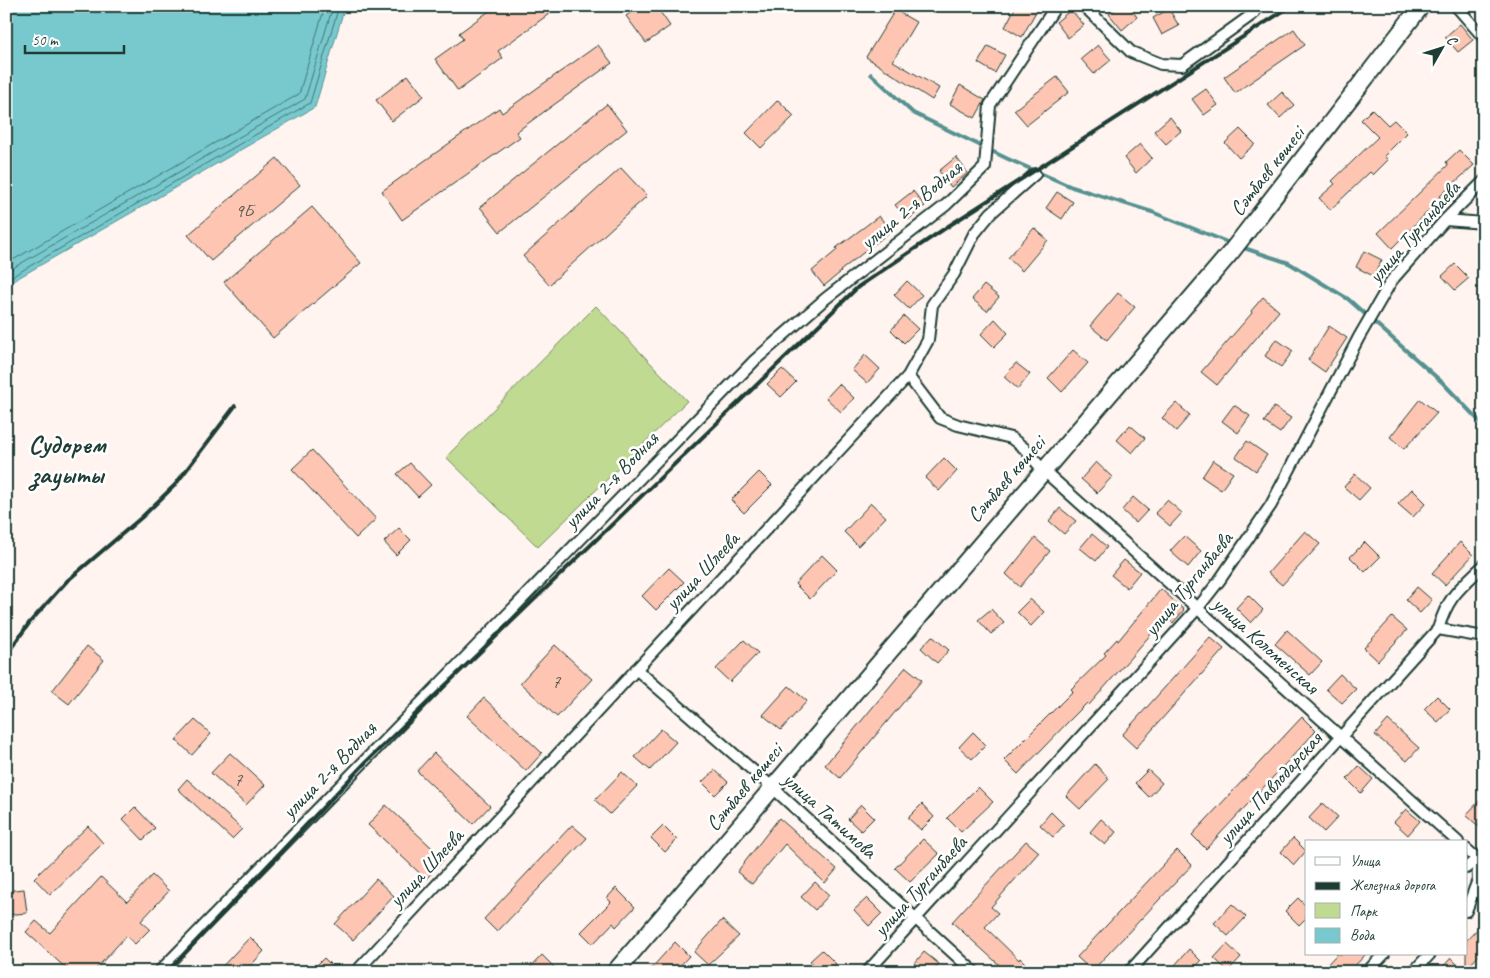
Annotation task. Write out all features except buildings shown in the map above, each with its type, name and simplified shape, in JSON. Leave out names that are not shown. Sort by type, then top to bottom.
[{"type":"main road","name":"Сәтбаев көшесі","points":[[615,972],[1256,221],[1421,6]]},
{"type":"street","name":"улица 2-я Водная","points":[[159,972],[755,360],[825,299],[946,205],[985,167],[990,105],[1056,6]]},
{"type":"street","points":[[1084,6],[1131,52],[1161,64],[1182,65],[1253,14],[1258,6]]},
{"type":"street","points":[[1456,6],[1484,38]]},
{"type":"street","name":"улица Шлеева","points":[[356,972],[908,376],[928,340],[932,305],[954,274],[974,234],[991,213],[1035,174]]},
{"type":"street","name":"улица Турганбаева","points":[[867,972],[1197,609],[1219,581],[1271,506],[1359,337],[1392,280],[1445,220],[1484,181]]},
{"type":"street","points":[[1445,220],[1484,223]]},
{"type":"street","name":"улица Коломенская","points":[[908,376],[940,418],[958,426],[1011,438],[1024,448],[1042,470],[1456,840]]},
{"type":"street","name":"улица Павлодарская","points":[[1129,972],[1438,629],[1444,609],[1451,597],[1484,565]]},
{"type":"street","points":[[1438,629],[1484,637]]},
{"type":"street","name":"улица Татимова","points":[[636,669],[772,787],[974,972]]},
{"type":"street","points":[[1468,850],[1482,859]]},
{"type":"street","points":[[1468,867],[1482,859]]},
{"type":"street","points":[[1468,906],[1478,880],[1482,859]]},
{"type":"street","points":[[1368,972],[1382,956]]},
{"type":"street","points":[[1413,972],[1428,956]]},
{"type":"green space","points":[[596,306],[687,401],[538,547],[446,457]]},
{"type":"water","points":[[6,6],[345,6],[315,107],[6,285]]},
{"type":"waterway","points":[[871,74],[913,113],[1008,159],[1072,187],[1152,212],[1232,244]]},
{"type":"waterway","points":[[1241,247],[1289,263],[1348,299],[1443,383],[1484,426]]},
{"type":"railway","points":[[167,972],[366,762],[858,287],[950,225],[1291,6]]},
{"type":"railway","points":[[6,655],[30,622],[67,581],[142,517],[175,485],[235,406]]},
{"type":"district","name":"Судорем зауыты","points":[[67,458]]}]
